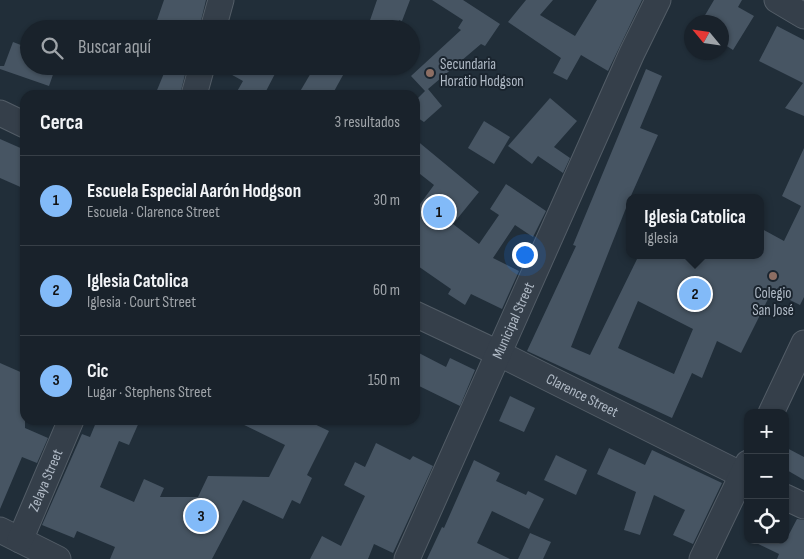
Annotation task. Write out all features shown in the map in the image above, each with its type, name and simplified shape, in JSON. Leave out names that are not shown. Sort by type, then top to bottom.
[{"type":"street","points":[[215,20],[221,0]]},
{"type":"street","name":"Municipal Street","points":[[407,559],[500,354],[632,53],[658,0]]},
{"type":"street","points":[[777,0],[804,16]]},
{"type":"street","points":[[195,90],[200,75]]},
{"type":"street","points":[[0,113],[20,123]]},
{"type":"street","name":"Clarence Street","points":[[420,316],[744,471]]},
{"type":"street","points":[[773,409],[804,343]]},
{"type":"street","name":"Zelaya Street","points":[[10,535],[68,425]]},
{"type":"street","points":[[702,559],[744,476]]},
{"type":"street","points":[[789,499],[804,506]]},
{"type":"street","points":[[10,535],[58,559]]},
{"type":"building","points":[[164,0],[206,0],[201,20],[157,20]]},
{"type":"building","points":[[377,0],[410,0],[402,20],[370,20]]},
{"type":"building","points":[[432,0],[463,0],[500,24],[485,46],[481,44],[428,89],[442,106],[424,122],[420,119],[420,96],[425,91],[411,76],[420,75],[420,68],[461,30],[458,28],[463,20]]},
{"type":"building","points":[[526,0],[553,0],[540,15],[575,36],[597,0],[642,0],[608,71],[581,55],[567,80],[553,73],[561,58],[508,22]]},
{"type":"building","points":[[714,0],[742,0],[738,7],[754,16],[733,50],[729,47],[729,15],[705,15]]},
{"type":"building","points":[[777,26],[804,40],[804,116],[785,108],[803,83],[759,61]]},
{"type":"building","points":[[13,42],[20,45],[20,75],[53,75],[49,86],[0,69],[0,66],[4,66]]},
{"type":"building","points":[[646,69],[662,76],[640,128],[658,135],[632,194],[626,194],[626,208],[571,347],[590,355],[637,259],[764,259],[764,230],[784,241],[801,206],[782,196],[804,148],[804,297],[800,305],[772,291],[741,353],[717,341],[702,378],[692,373],[672,418],[527,351],[576,246],[573,245]],"holes":[[[638,301],[693,329],[674,374],[618,348]]]},
{"type":"building","points":[[163,75],[185,75],[181,90],[157,90]]},
{"type":"building","points":[[232,75],[274,75],[267,90],[238,90],[243,81]]},
{"type":"building","points":[[310,75],[343,75],[335,90],[301,90]]},
{"type":"building","points":[[550,98],[577,121],[554,147],[570,158],[563,173],[538,156],[532,164],[508,146]]},
{"type":"building","points":[[484,121],[510,137],[494,164],[468,148]]},
{"type":"building","points":[[0,139],[20,148],[20,187],[0,178]]},
{"type":"building","points":[[420,143],[479,192],[453,224],[479,244],[499,215],[490,209],[506,184],[546,211],[533,237],[515,225],[493,258],[519,271],[502,309],[471,294],[465,305],[448,294],[451,289],[420,267],[420,204],[434,185],[420,174]]},
{"type":"building","points":[[420,354],[446,367],[450,358],[475,370],[460,406],[420,386]]},
{"type":"building","points":[[0,363],[20,372],[20,425],[25,425],[25,428],[48,438],[37,463],[22,457],[0,509]]},
{"type":"building","points":[[510,396],[535,408],[524,432],[499,421]]},
{"type":"building","points":[[95,425],[138,425],[129,445],[119,441],[100,487],[134,502],[144,479],[164,488],[160,497],[198,497],[208,476],[269,477],[285,445],[244,425],[316,425],[329,431],[307,475],[312,478],[300,504],[292,500],[283,519],[243,500],[212,559],[110,559],[115,547],[77,531],[74,538],[42,525],[82,434],[90,437]]},
{"type":"building","points":[[376,443],[410,460],[413,456],[433,466],[393,553],[374,544],[368,559],[310,559],[322,536],[341,546],[365,496],[344,485],[355,462],[365,467]]},
{"type":"building","points":[[609,448],[645,465],[652,450],[722,483],[693,544],[673,535],[685,510],[654,495],[640,535],[624,530],[636,492],[597,474]]},
{"type":"building","points":[[789,449],[804,457],[804,480],[789,471]]},
{"type":"building","points":[[556,455],[587,470],[576,495],[544,480]]},
{"type":"building","points":[[474,460],[500,473],[496,481],[526,495],[528,491],[544,499],[529,529],[492,511],[477,543],[510,559],[427,559],[442,527],[444,528]]},
{"type":"building","points":[[797,519],[804,520],[804,559],[777,559],[779,554],[758,544],[789,544],[789,534]]},
{"type":"building","points":[[530,533],[551,542],[543,559],[518,559]]},
{"type":"place","name":"Secundaria Horatio Hodgson","points":[[430,73]]},
{"type":"place","name":"Escuela Especial Aarón Hodgson","points":[[439,212]]},
{"type":"place","name":"Colegio San José","points":[[773,276]]},
{"type":"place","name":"Iglesia Catolica","points":[[695,294]]},
{"type":"place","name":"Cic","points":[[201,516]]}]
